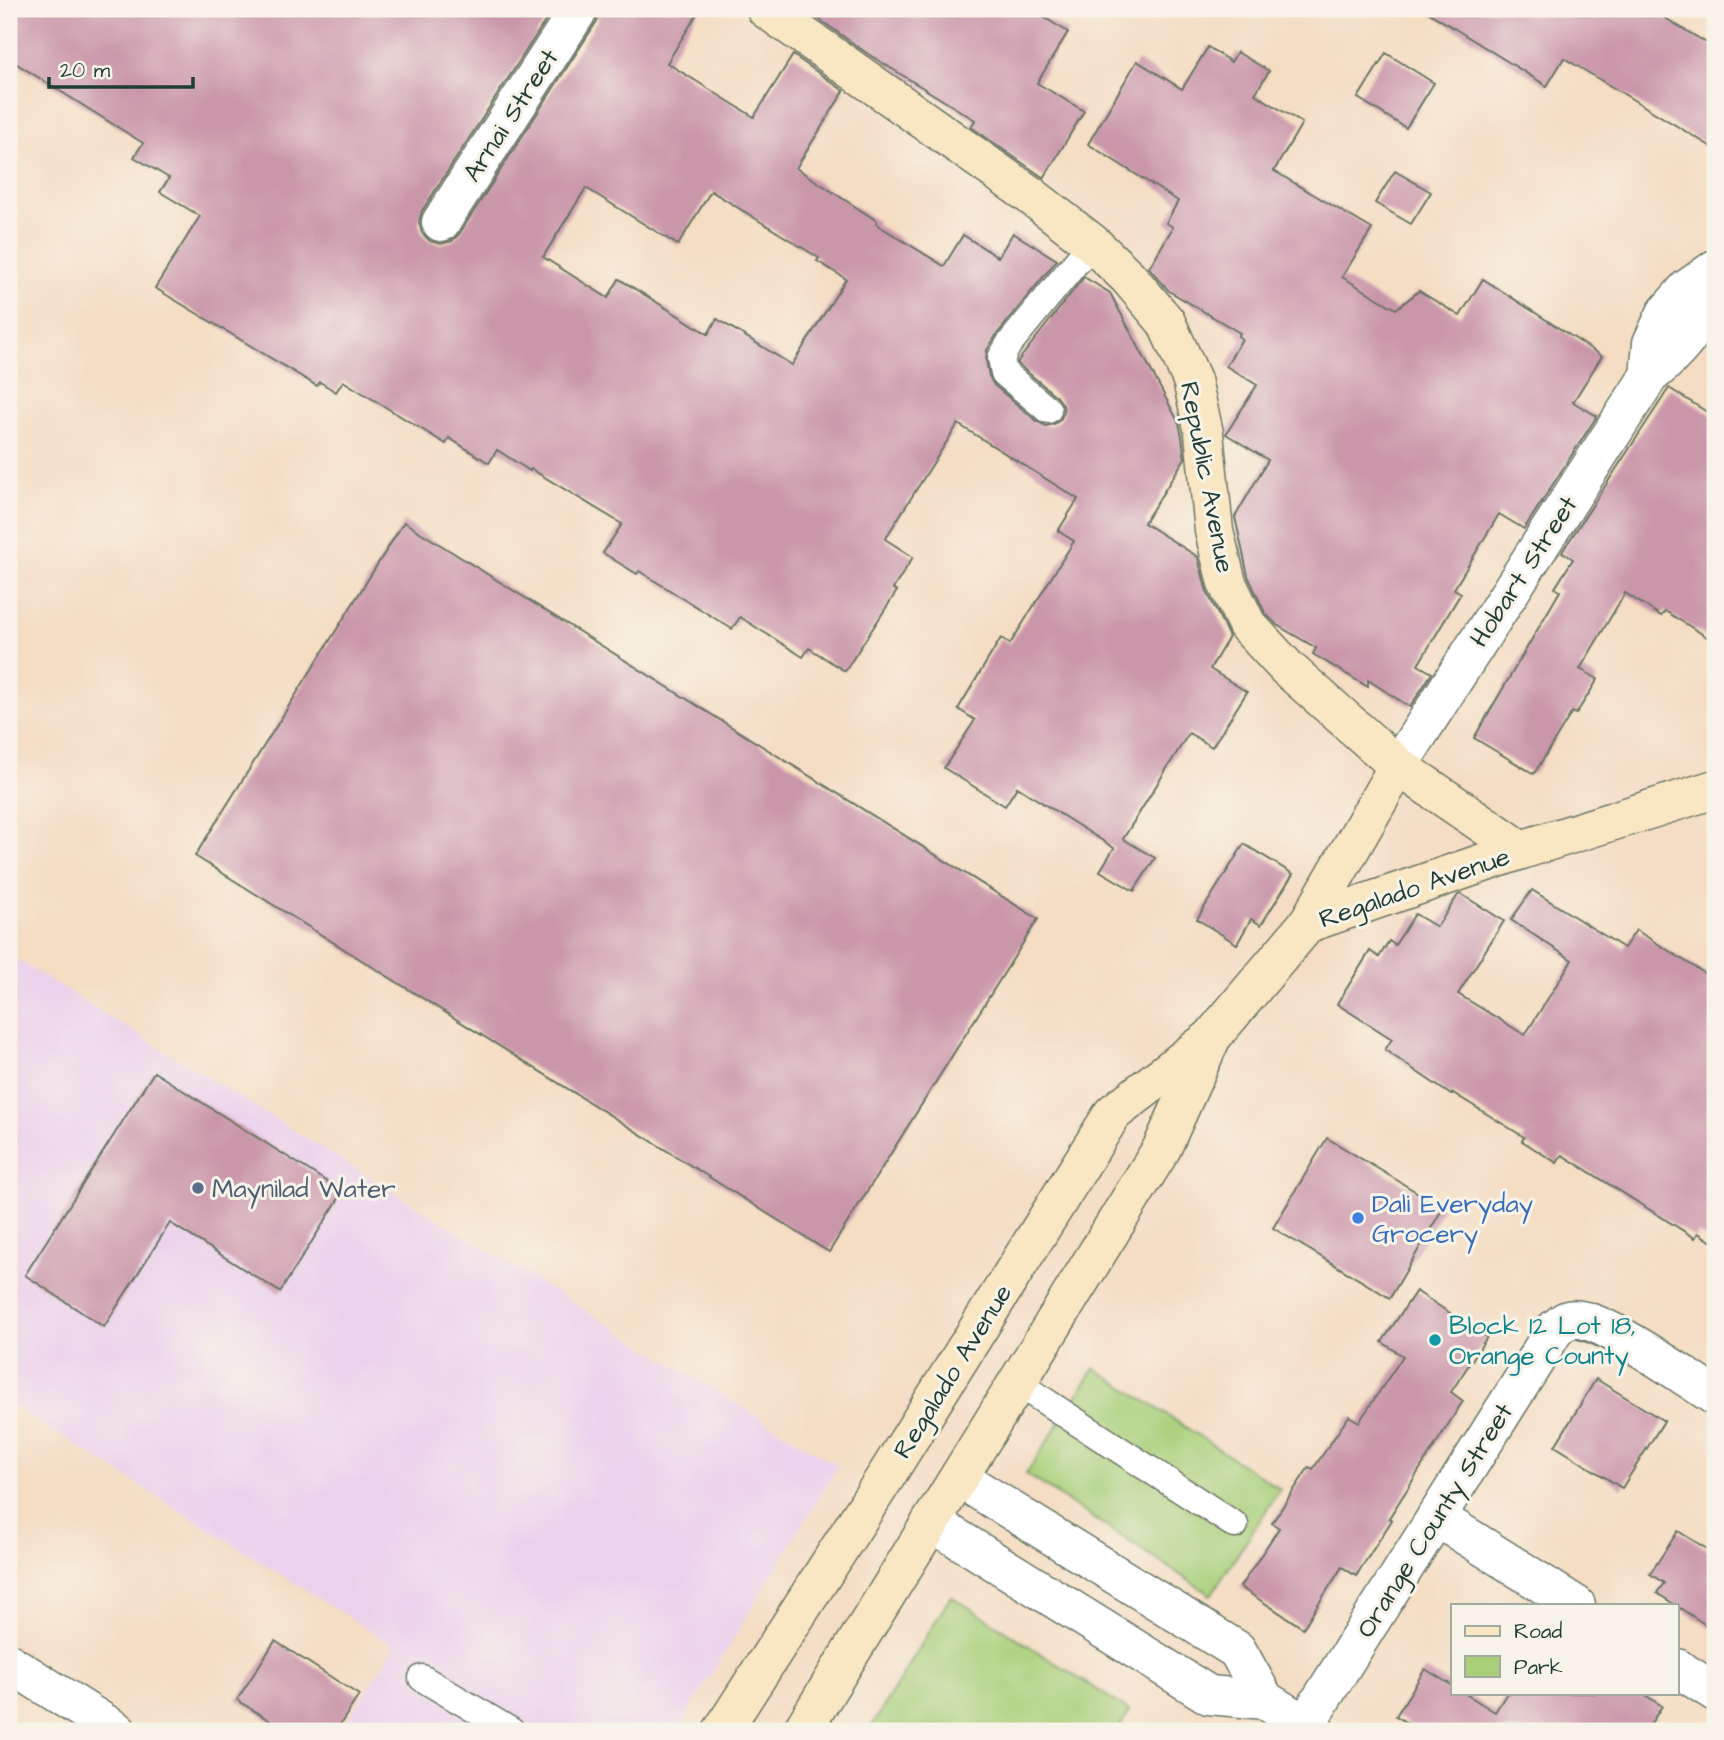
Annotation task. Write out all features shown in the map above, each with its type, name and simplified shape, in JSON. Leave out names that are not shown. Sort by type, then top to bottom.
[{"type":"main road","name":"Republic Avenue","points":[[766,9],[1030,195],[1092,243],[1128,277],[1166,322],[1192,380],[1204,433],[1214,531],[1227,583],[1247,625],[1287,668],[1398,765],[1521,850]]},
{"type":"main road","name":"Regalado Avenue","points":[[722,1731],[888,1473],[1113,1113],[1211,1038],[1308,923],[1398,765]]},
{"type":"main road","points":[[1521,850],[1715,789]]},
{"type":"main road","name":"Regalado Avenue","points":[[1308,923],[1521,850]]},
{"type":"main road","name":"Regalado Avenue","points":[[802,1731],[1162,1148],[1211,1038]]},
{"type":"street","name":"Arnai Street","points":[[441,222],[579,9]]},
{"type":"street","name":"Hobart Street","points":[[1398,765],[1649,376],[1674,356],[1694,331],[1707,302],[1715,270]]},
{"type":"street","name":"Orange County Street","points":[[1310,1728],[1436,1517],[1555,1329],[1569,1319],[1590,1321],[1611,1330],[1715,1396]]},
{"type":"street","points":[[959,1478],[1237,1650],[1265,1700]]},
{"type":"street","points":[[1436,1517],[1575,1604]]},
{"type":"street","points":[[932,1522],[1209,1695],[1265,1700],[1310,1728]]},
{"type":"street","points":[[1097,1626],[1125,1581]]},
{"type":"street","points":[[9,1663],[117,1731]]},
{"type":"street","points":[[1678,1669],[1715,1692]]},
{"type":"lane","points":[[1048,410],[1004,373],[1001,358],[1009,344],[1092,243]]},
{"type":"lane","points":[[1017,1383],[1235,1525]]},
{"type":"lane","points":[[422,1678],[511,1731]]},
{"type":"shaded area","name":"Maynilad Water","points":[[17,960],[838,1466],[677,1731],[342,1731],[394,1646],[9,1403],[9,973]]},
{"type":"green space","points":[[1095,1368],[1280,1489],[1211,1595],[1026,1474]]},
{"type":"green space","points":[[951,1596],[1130,1711],[1116,1731],[869,1731]]},
{"type":"building","points":[[9,9],[553,9],[422,211],[419,222],[422,233],[430,241],[441,244],[452,241],[459,234],[597,21],[601,9],[700,9],[667,63],[754,117],[793,55],[844,91],[796,168],[877,221],[876,224],[944,266],[963,235],[998,257],[1013,233],[1057,260],[987,350],[989,376],[994,385],[1038,422],[1046,426],[1060,420],[1064,412],[1063,405],[1018,364],[1018,361],[1084,277],[1110,293],[1179,423],[1185,458],[1144,523],[1198,557],[1207,592],[1229,637],[1210,669],[1247,692],[1212,747],[1189,733],[1123,839],[1155,858],[1134,891],[1100,871],[1114,848],[1017,787],[1005,806],[944,768],[975,720],[958,709],[1001,638],[1010,644],[1074,541],[1058,531],[1078,499],[958,424],[885,539],[913,557],[893,589],[897,591],[845,671],[809,648],[803,657],[740,617],[732,629],[639,571],[637,574],[603,553],[622,524],[531,469],[530,471],[497,450],[489,463],[449,438],[446,444],[343,381],[336,392],[320,382],[317,386],[155,288],[200,216],[160,192],[169,178],[134,157],[143,143],[9,59]],"holes":[[[586,188],[678,245],[711,191],[819,258],[817,261],[846,279],[792,365],[717,319],[708,334],[619,279],[608,298],[543,257]]]},
{"type":"building","points":[[821,9],[1030,9],[1068,32],[1037,83],[1084,111],[1044,178],[971,127],[975,120],[868,54],[816,17]]},
{"type":"building","points":[[1423,9],[1650,9],[1715,48],[1715,149],[1564,58],[1547,86]]},
{"type":"building","points":[[1208,47],[1231,62],[1237,52],[1269,71],[1255,94],[1302,123],[1274,171],[1372,229],[1342,277],[1396,309],[1419,291],[1460,316],[1483,279],[1602,356],[1573,402],[1597,416],[1524,529],[1499,514],[1454,589],[1461,593],[1418,665],[1432,673],[1410,707],[1368,680],[1368,687],[1313,654],[1316,648],[1277,625],[1265,613],[1248,576],[1235,517],[1268,460],[1226,434],[1257,385],[1226,366],[1242,339],[1238,336],[1240,333],[1169,291],[1149,268],[1173,227],[1166,223],[1178,201],[1088,144],[1137,61],[1182,89]]},
{"type":"building","points":[[1386,53],[1434,83],[1406,128],[1358,98]]},
{"type":"building","points":[[1395,171],[1431,192],[1411,224],[1375,203]]},
{"type":"building","points":[[1669,388],[1715,417],[1715,642],[1665,611],[1661,616],[1625,593],[1580,669],[1598,679],[1576,714],[1572,712],[1534,774],[1474,738],[1560,591],[1555,588],[1573,559],[1562,552]]},
{"type":"building","points":[[404,522],[1038,919],[829,1252],[195,856]]},
{"type":"building","points":[[1244,844],[1293,874],[1261,925],[1251,919],[1237,944],[1197,919]]},
{"type":"building","points":[[1532,890],[1624,948],[1636,930],[1715,980],[1715,1244],[1698,1233],[1695,1238],[1562,1155],[1557,1163],[1522,1141],[1524,1137],[1453,1093],[1451,1095],[1385,1050],[1392,1039],[1337,1004],[1370,951],[1379,957],[1389,941],[1395,945],[1415,914],[1437,927],[1461,894],[1504,921],[1458,994],[1525,1035],[1572,960],[1511,920]]},
{"type":"building","points":[[154,1072],[343,1192],[280,1292],[170,1223],[104,1327],[25,1275]]},
{"type":"building","name":"Dali Everyday Grocery","points":[[1327,1138],[1443,1208],[1390,1298],[1273,1228]]},
{"type":"building","points":[[1416,1291],[1487,1337],[1451,1392],[1463,1401],[1389,1518],[1392,1520],[1356,1576],[1342,1567],[1303,1628],[1240,1587],[1279,1528],[1272,1523],[1309,1467],[1313,1469],[1349,1416],[1359,1422],[1403,1356],[1382,1342]]},
{"type":"building","points":[[1596,1379],[1664,1421],[1622,1488],[1555,1446]]},
{"type":"building","points":[[1678,1531],[1715,1554],[1715,1631],[1678,1607],[1678,1604],[1657,1593],[1664,1583],[1650,1574]]},
{"type":"building","points":[[275,1641],[359,1695],[336,1731],[286,1731],[237,1700]]},
{"type":"building","points":[[1425,1669],[1451,1685],[1451,1694],[1466,1694],[1495,1712],[1506,1694],[1644,1694],[1662,1706],[1646,1731],[1420,1731],[1396,1716]]},
{"type":"place","name":"Maynilad Water","points":[[198,1188]]},
{"type":"place","name":"Dali Everyday Grocery","points":[[1358,1218]]},
{"type":"place","name":"Block 12 Lot 18, Orange County","points":[[1435,1340]]}]
